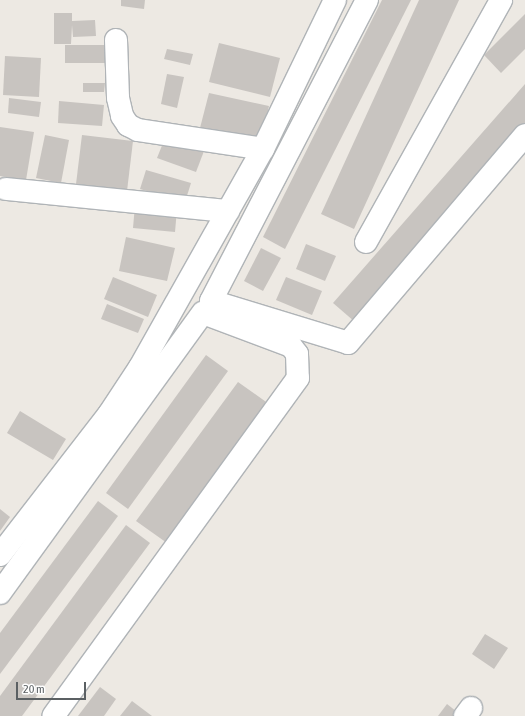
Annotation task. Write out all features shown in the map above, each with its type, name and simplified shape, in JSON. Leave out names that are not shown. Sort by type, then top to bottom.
[{"type":"street","points":[[0,556],[113,408],[169,319],[263,149],[335,0]]},
{"type":"street","points":[[367,0],[211,301],[348,342],[525,135]]},
{"type":"street","points":[[366,242],[501,0]]},
{"type":"street","points":[[116,40],[118,98],[122,116],[128,125],[138,130],[263,149]]},
{"type":"street","points":[[6,189],[228,211]]},
{"type":"street","points":[[0,593],[203,314],[291,346],[297,354],[298,378],[53,716]]},
{"type":"building","points":[[121,0],[145,0],[144,9],[121,6]]},
{"type":"building","points":[[382,0],[411,0],[285,249],[263,237]]},
{"type":"building","points":[[419,0],[459,0],[354,229],[321,214]]},
{"type":"building","points":[[54,13],[72,13],[72,21],[95,20],[96,36],[73,37],[72,25],[71,44],[54,44]]},
{"type":"building","points":[[525,14],[525,49],[501,73],[484,55]]},
{"type":"building","points":[[219,43],[280,58],[270,97],[209,82]]},
{"type":"building","points":[[65,45],[106,45],[106,63],[65,63]]},
{"type":"building","points":[[167,49],[193,54],[190,65],[164,59]]},
{"type":"building","points":[[5,56],[41,58],[39,97],[3,95]]},
{"type":"building","points":[[167,74],[184,77],[177,108],[161,104]]},
{"type":"building","points":[[83,83],[105,83],[104,92],[83,92]]},
{"type":"building","points":[[525,84],[525,128],[355,322],[333,303]]},
{"type":"building","points":[[209,93],[269,106],[261,141],[200,128]]},
{"type":"building","points":[[9,98],[41,102],[39,117],[8,113]]},
{"type":"building","points":[[59,101],[104,105],[102,126],[58,123]]},
{"type":"building","points":[[0,127],[34,132],[26,180],[0,176]]},
{"type":"building","points":[[45,135],[69,140],[61,183],[36,178]]},
{"type":"building","points":[[82,135],[133,141],[127,191],[76,184]]},
{"type":"building","points":[[165,138],[204,151],[196,172],[157,158]]},
{"type":"building","points":[[146,170],[191,183],[185,202],[140,189]]},
{"type":"building","points":[[135,205],[177,209],[175,232],[133,228]]},
{"type":"building","points":[[126,237],[175,248],[167,281],[119,271]]},
{"type":"building","points":[[306,244],[336,256],[325,281],[296,269]]},
{"type":"building","points":[[261,248],[281,258],[263,291],[244,281]]},
{"type":"building","points":[[113,277],[157,295],[148,317],[104,299]]},
{"type":"building","points":[[286,277],[322,291],[312,315],[276,300]]},
{"type":"building","points":[[107,304],[144,319],[138,333],[101,319]]},
{"type":"building","points":[[206,355],[228,371],[128,509],[106,493]]},
{"type":"building","points":[[238,382],[269,404],[167,543],[136,521]]},
{"type":"building","points":[[20,411],[66,439],[53,460],[7,433]]},
{"type":"building","points":[[98,501],[118,516],[0,674],[0,633]]},
{"type":"building","points":[[0,509],[10,517],[0,531]]},
{"type":"building","points":[[126,525],[150,543],[22,716],[0,716],[0,696]]},
{"type":"building","points":[[485,634],[508,648],[494,669],[472,654]]},
{"type":"building","points":[[100,687],[116,699],[104,716],[78,716]]},
{"type":"building","points":[[132,701],[152,716],[120,716]]},
{"type":"building","points":[[447,704],[461,715],[438,716]]}]
